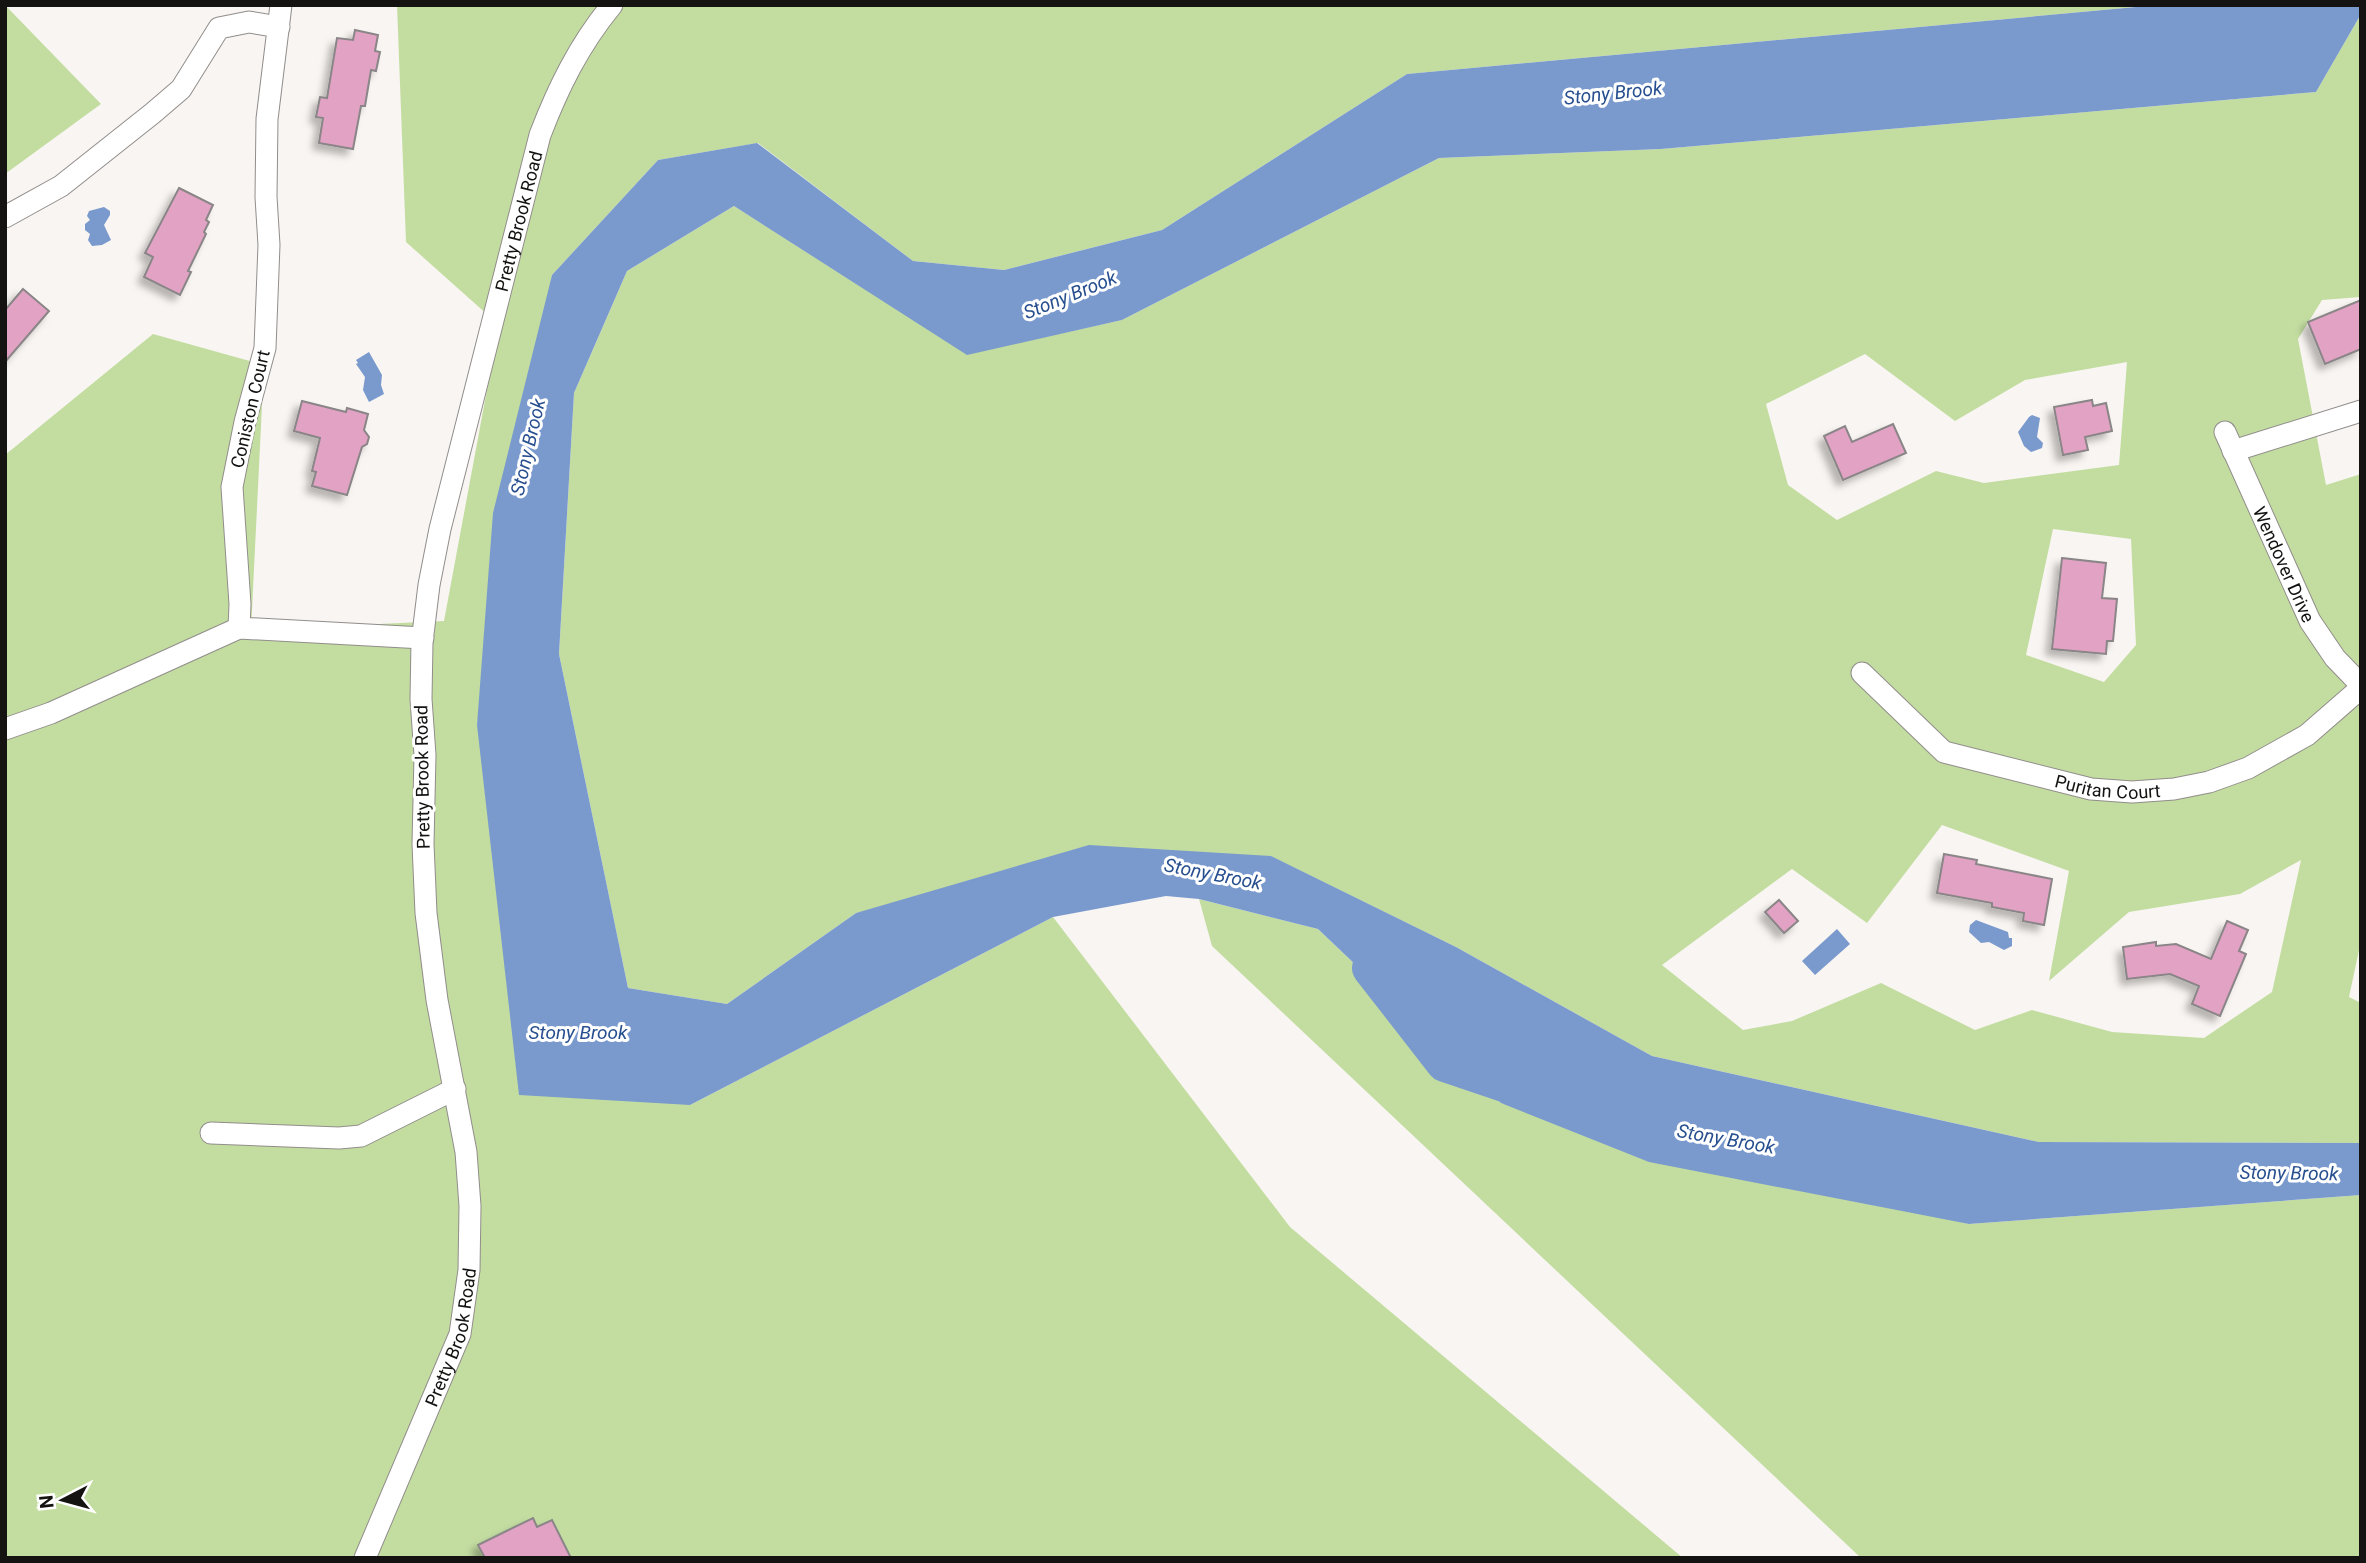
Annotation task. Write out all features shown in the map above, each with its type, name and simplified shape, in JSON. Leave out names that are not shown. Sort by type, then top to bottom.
[{"type":"street","name":"Coniston Court","points":[[239,628],[240,604],[232,487],[245,422],[265,348],[269,245],[266,197],[267,119],[281,5]]},
{"type":"street","name":"Pretty Brook Road","points":[[365,1558],[460,1334],[469,1270],[470,1206],[466,1152],[437,1000],[426,913],[423,844],[425,755],[421,699],[423,638],[429,585],[440,529],[540,135],[554,97],[572,61],[611,5]]},
{"type":"street","points":[[5,217],[61,186],[181,89],[219,28],[250,22],[279,27]]},
{"type":"street","name":"Wendover Drive","points":[[2361,411],[2229,441],[2310,621],[2336,658],[2361,686]]},
{"type":"street","points":[[5,729],[51,713],[239,628],[423,638]]},
{"type":"street","name":"Puritan Court","points":[[1862,673],[1944,752],[2091,789],[2132,792],[2174,789],[2209,782],[2248,768],[2307,735],[2361,686]]},
{"type":"street","points":[[211,1133],[339,1138],[361,1136],[455,1088]]},
{"type":"green space","points":[[5,5],[101,104],[5,174]]},
{"type":"green space","points":[[397,5],[2158,5],[1407,74],[1162,230],[1004,270],[913,261],[758,143],[658,160],[552,275],[477,725],[690,1105],[1053,917],[1290,1227],[1683,1558],[5,1558],[5,455],[153,334],[264,365],[251,630],[444,621],[499,325],[406,242]]},
{"type":"green space","points":[[2361,14],[2361,297],[2322,300],[2298,339],[2326,485],[2361,474],[2361,941],[2349,997],[2361,1003],[2361,1143],[2039,1142],[1652,1056],[1456,947],[1270,856],[856,913],[727,1004],[628,988],[559,654],[574,393],[627,271],[734,206],[967,354],[1122,320],[1439,158],[1661,149],[2316,92]],"holes":[[[1865,354],[1955,421],[2025,380],[2127,362],[2119,465],[1984,483],[1936,471],[1837,520],[1788,485],[1766,404]],[[2053,529],[2131,539],[2136,645],[2104,682],[2026,655]],[[1942,825],[2069,871],[2049,981],[2129,912],[2240,894],[2301,860],[2272,992],[2204,1038],[2112,1032],[2032,1010],[1975,1030],[1881,983],[1792,1021],[1743,1030],[1662,965],[1792,869],[1867,923]]]},
{"type":"green space","points":[[1199,899],[1318,929],[1501,1103],[1969,1224],[2361,1195],[2361,1558],[1861,1558],[1212,946]]},
{"type":"water","name":"Stony Brook","points":[[2158,5],[2361,5],[2361,14],[2316,92],[1661,149],[1439,158],[1122,320],[967,355],[734,206],[627,271],[574,393],[559,654],[628,988],[727,1004],[856,913],[1089,845],[1271,856],[1456,947],[1652,1056],[2039,1142],[2361,1143],[2361,1195],[1969,1224],[1649,1162],[1501,1103],[1318,929],[1199,899],[1166,896],[1053,917],[690,1105],[519,1095],[477,725],[493,513],[552,275],[658,160],[757,143],[913,261],[1004,270],[1162,230],[1407,74]]},
{"type":"water","points":[[104,207],[110,211],[104,225],[111,240],[92,246],[88,240],[90,234],[85,230],[85,224],[90,220],[87,216],[89,211]]},
{"type":"water","points":[[369,352],[382,375],[384,394],[369,402],[363,390],[365,377],[356,360]]},
{"type":"water","points":[[2032,415],[2040,418],[2037,437],[2043,443],[2042,448],[2031,452],[2024,446],[2018,432]]},
{"type":"water","points":[[1976,920],[2008,932],[2009,938],[2012,938],[2012,946],[2004,950],[1989,942],[1981,943],[1969,932],[1970,925]]},
{"type":"water","points":[[1837,929],[1850,944],[1815,975],[1802,961]]},
{"type":"building","points":[[355,30],[378,35],[375,51],[380,52],[376,71],[371,70],[365,106],[361,106],[353,149],[319,143],[323,118],[316,117],[320,97],[327,98],[337,38],[353,40]]},
{"type":"building","points":[[179,188],[213,205],[206,220],[209,222],[204,232],[206,234],[180,295],[144,277],[153,257],[145,253]]},
{"type":"building","points":[[23,289],[49,311],[5,362],[5,310]]},
{"type":"building","points":[[2361,300],[2361,349],[2325,364],[2308,322]]},
{"type":"building","points":[[2092,400],[2093,406],[2106,403],[2112,431],[2085,437],[2088,450],[2063,455],[2054,407]]},
{"type":"building","points":[[302,401],[346,412],[347,408],[368,414],[364,430],[369,437],[367,444],[362,447],[347,495],[312,486],[316,472],[312,471],[320,438],[294,431]]},
{"type":"building","points":[[1893,424],[1906,453],[1843,480],[1824,436],[1845,426],[1852,442]]},
{"type":"building","points":[[2062,558],[2106,563],[2102,598],[2117,599],[2113,641],[2107,641],[2106,654],[2052,649]]},
{"type":"building","points":[[1944,854],[1977,860],[1976,864],[2052,879],[2044,925],[2023,921],[2024,913],[1992,907],[1992,903],[1937,893]]},
{"type":"building","points":[[1779,900],[1798,921],[1784,933],[1765,912]]},
{"type":"building","points":[[2227,921],[2248,930],[2239,951],[2246,954],[2220,1016],[2192,1004],[2199,986],[2170,974],[2127,979],[2123,947],[2156,942],[2156,946],[2176,944],[2211,959]]},
{"type":"building","points":[[533,1518],[537,1527],[552,1520],[571,1558],[485,1558],[478,1545]]},
{"type":"waterway","name":"Stony Brook","points":[[1371,968],[1445,1063],[1516,1087]]}]
